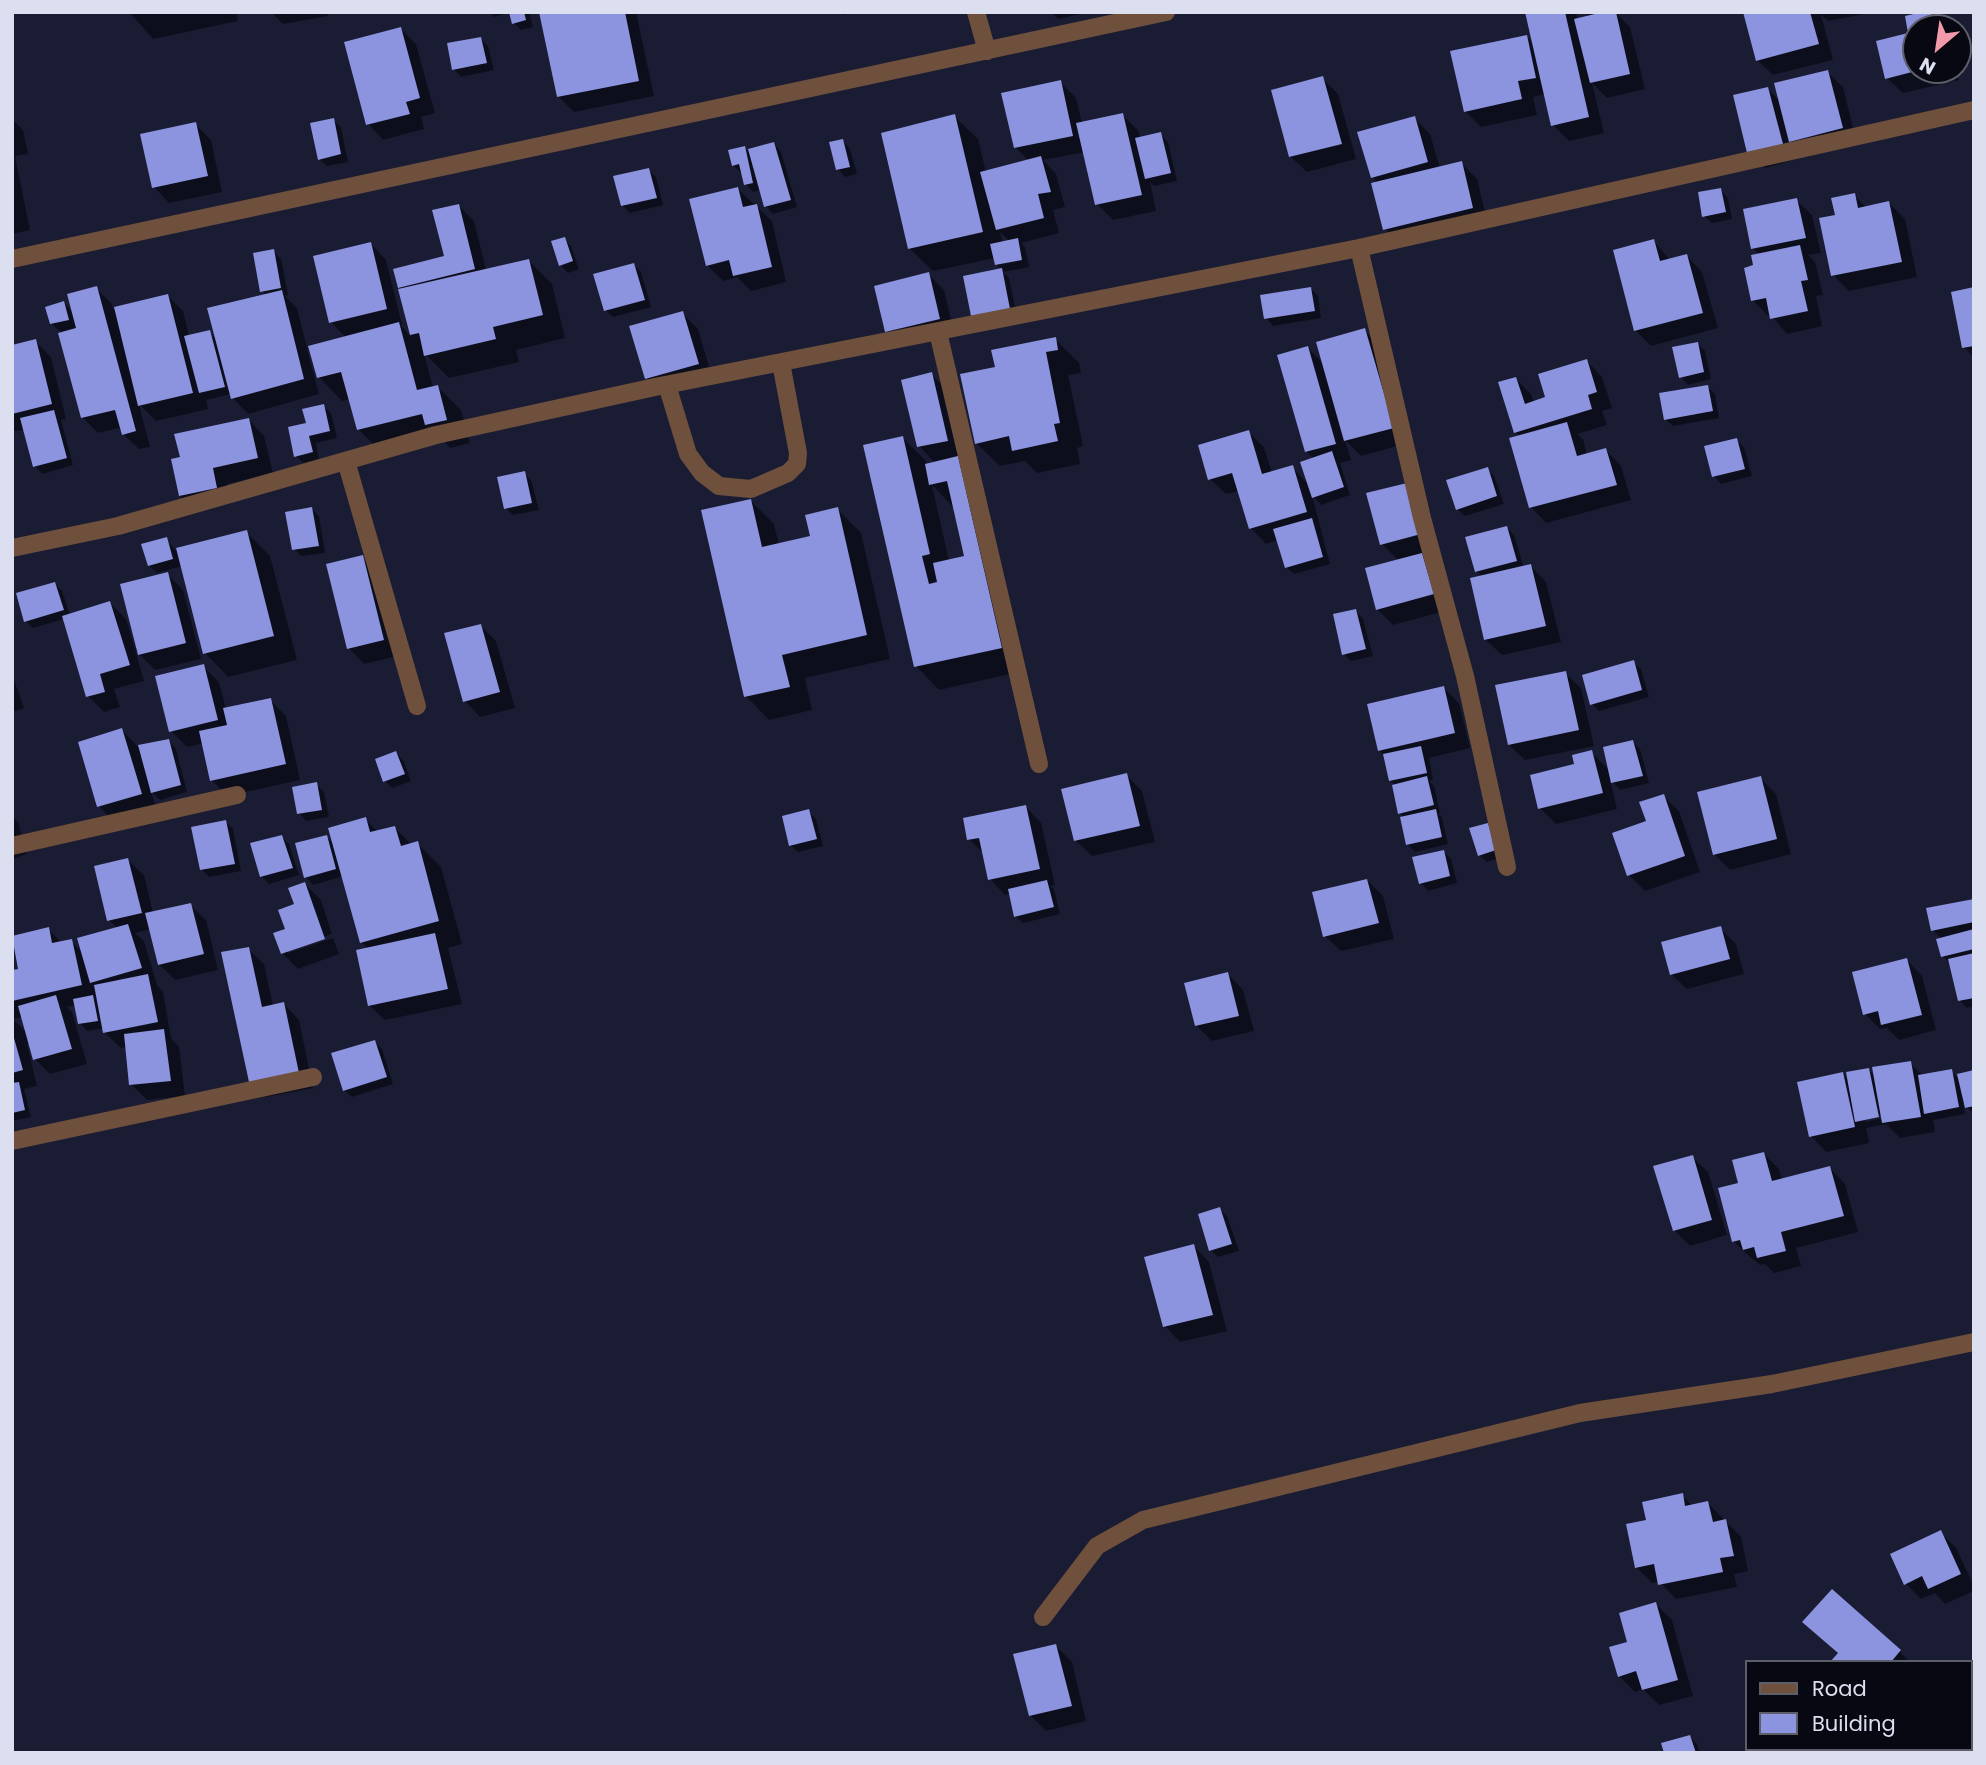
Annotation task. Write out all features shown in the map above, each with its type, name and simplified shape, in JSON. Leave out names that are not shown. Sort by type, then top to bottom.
[{"type":"street","points":[[976,12],[987,51]]},
{"type":"street","points":[[12,259],[1166,12]]},
{"type":"street","points":[[12,548],[118,526],[436,435],[667,385],[1359,248],[1974,110]]},
{"type":"street","points":[[1359,248],[1422,518],[1465,676],[1507,867]]},
{"type":"street","points":[[938,332],[1039,764]]},
{"type":"street","points":[[667,385],[688,454],[702,473],[719,486],[751,489],[788,473],[797,464],[798,453],[781,363]]},
{"type":"street","points":[[346,461],[417,706]]},
{"type":"street","points":[[12,846],[237,795]]},
{"type":"street","points":[[12,1141],[313,1077]]},
{"type":"street","points":[[1043,1617],[1097,1546],[1143,1520],[1580,1413],[1772,1384],[1974,1342]]},
{"type":"building","points":[[509,12],[524,12],[526,20],[512,24]]},
{"type":"building","points":[[539,12],[625,12],[639,81],[557,97]]},
{"type":"building","points":[[1525,12],[1565,12],[1589,117],[1551,126]]},
{"type":"building","points":[[1603,12],[1616,12],[1630,74],[1590,83],[1574,19]]},
{"type":"building","points":[[1743,12],[1810,12],[1819,44],[1756,61]]},
{"type":"building","points":[[401,27],[420,98],[406,102],[410,114],[366,125],[344,42]]},
{"type":"building","points":[[1902,34],[1902,75],[1885,79],[1876,41]]},
{"type":"building","points":[[1527,35],[1536,78],[1518,81],[1522,99],[1464,112],[1450,51]]},
{"type":"building","points":[[481,37],[487,63],[452,70],[447,43]]},
{"type":"building","points":[[1828,70],[1843,128],[1789,142],[1774,83]]},
{"type":"building","points":[[1323,76],[1342,144],[1289,157],[1271,90]]},
{"type":"building","points":[[1061,80],[1073,136],[1014,148],[1001,93]]},
{"type":"building","points":[[1768,87],[1783,144],[1747,153],[1733,95]]},
{"type":"building","points":[[1123,113],[1142,195],[1095,205],[1076,123]]},
{"type":"building","points":[[955,114],[983,232],[908,249],[881,133]]},
{"type":"building","points":[[1415,116],[1428,162],[1371,178],[1357,132]]},
{"type":"building","points":[[334,118],[341,154],[318,160],[310,123]]},
{"type":"building","points":[[196,122],[208,176],[152,188],[140,134]]},
{"type":"building","points":[[1161,132],[1171,173],[1145,179],[1135,138]]},
{"type":"building","points":[[843,139],[850,167],[836,170],[829,142]]},
{"type":"building","points":[[774,142],[791,200],[764,207],[748,149]]},
{"type":"building","points":[[745,146],[753,183],[744,185],[739,164],[732,166],[728,150]]},
{"type":"building","points":[[1041,156],[1051,192],[1038,194],[1044,218],[996,230],[980,172]]},
{"type":"building","points":[[1462,161],[1473,208],[1383,230],[1371,183]]},
{"type":"building","points":[[649,168],[657,198],[621,206],[613,176]]},
{"type":"building","points":[[738,187],[743,207],[757,204],[772,267],[733,276],[729,260],[706,266],[689,199]]},
{"type":"building","points":[[1721,188],[1726,212],[1702,217],[1698,192]]},
{"type":"building","points":[[1855,193],[1858,208],[1889,201],[1902,262],[1831,276],[1819,218],[1835,215],[1831,198]]},
{"type":"building","points":[[1797,198],[1806,238],[1751,249],[1743,209]]},
{"type":"building","points":[[459,204],[475,269],[398,288],[393,269],[444,256],[432,210]]},
{"type":"building","points":[[565,237],[573,261],[559,266],[551,241]]},
{"type":"building","points":[[1018,238],[1022,260],[995,265],[990,244]]},
{"type":"building","points":[[1654,239],[1660,261],[1687,254],[1703,313],[1634,331],[1613,250]]},
{"type":"building","points":[[371,242],[387,309],[329,323],[313,256]]},
{"type":"building","points":[[1800,245],[1808,280],[1801,281],[1808,311],[1770,319],[1766,298],[1751,301],[1744,268],[1753,265],[1751,255]]},
{"type":"building","points":[[274,249],[281,288],[260,292],[253,253]]},
{"type":"building","points":[[529,259],[543,315],[493,327],[496,339],[424,356],[419,333],[410,335],[398,289]]},
{"type":"building","points":[[634,263],[645,300],[604,311],[593,274]]},
{"type":"building","points":[[1002,268],[1010,309],[971,316],[963,276]]},
{"type":"building","points":[[929,272],[940,319],[885,332],[874,286]]},
{"type":"building","points":[[97,286],[136,431],[122,435],[115,410],[81,418],[58,333],[76,328],[67,294]]},
{"type":"building","points":[[1311,287],[1315,311],[1264,319],[1260,295]]},
{"type":"building","points":[[1974,287],[1974,346],[1962,348],[1951,292]]},
{"type":"building","points":[[282,290],[304,379],[231,399],[207,308]]},
{"type":"building","points":[[168,294],[193,393],[138,406],[114,307]]},
{"type":"building","points":[[64,301],[69,320],[50,324],[45,307]]},
{"type":"building","points":[[683,311],[699,364],[645,379],[629,326]]},
{"type":"building","points":[[399,322],[417,390],[438,385],[447,420],[425,425],[422,414],[357,430],[341,372],[317,378],[308,346]]},
{"type":"building","points":[[1365,328],[1394,428],[1344,441],[1316,342]]},
{"type":"building","points":[[210,330],[225,387],[199,393],[184,336]]},
{"type":"building","points":[[1056,337],[1058,350],[1046,352],[1060,423],[1054,424],[1058,441],[1012,451],[1009,436],[975,444],[960,374],[995,367],[991,350]]},
{"type":"building","points":[[36,339],[52,404],[12,414],[12,345]]},
{"type":"building","points":[[1698,342],[1704,372],[1679,378],[1672,347]]},
{"type":"building","points":[[1308,346],[1336,444],[1305,452],[1277,355]]},
{"type":"building","points":[[1587,359],[1597,392],[1588,395],[1592,409],[1514,433],[1498,382],[1516,377],[1525,404],[1545,397],[1538,374]]},
{"type":"building","points":[[932,372],[948,441],[917,447],[901,380]]},
{"type":"building","points":[[1708,385],[1713,411],[1664,420],[1659,393]]},
{"type":"building","points":[[324,404],[330,431],[309,436],[313,452],[294,457],[288,427],[306,423],[302,409]]},
{"type":"building","points":[[54,410],[67,458],[33,467],[20,418]]},
{"type":"building","points":[[249,418],[258,458],[213,468],[217,488],[179,496],[171,459],[180,457],[174,434]]},
{"type":"building","points":[[1567,422],[1577,456],[1606,448],[1617,485],[1529,508],[1509,438]]},
{"type":"building","points":[[1249,430],[1262,474],[1293,465],[1307,512],[1249,529],[1232,473],[1208,480],[1198,445]]},
{"type":"building","points":[[903,436],[930,554],[922,556],[929,584],[937,582],[933,563],[964,556],[947,481],[929,485],[925,464],[958,456],[1002,648],[914,667],[863,445]]},
{"type":"building","points":[[1737,438],[1745,469],[1712,477],[1704,446]]},
{"type":"building","points":[[1332,451],[1344,487],[1312,498],[1300,462]]},
{"type":"building","points":[[1488,467],[1497,496],[1456,510],[1446,480]]},
{"type":"building","points":[[525,471],[532,503],[504,509],[497,477]]},
{"type":"building","points":[[1407,483],[1421,534],[1380,545],[1366,493]]},
{"type":"building","points":[[751,499],[762,547],[810,536],[805,515],[838,507],[867,635],[782,655],[790,687],[744,697],[701,510]]},
{"type":"building","points":[[312,507],[319,546],[292,550],[285,512]]},
{"type":"building","points":[[1312,518],[1323,557],[1285,568],[1273,529]]},
{"type":"building","points":[[1507,526],[1517,561],[1475,572],[1465,537]]},
{"type":"building","points":[[247,530],[274,636],[203,654],[176,548]]},
{"type":"building","points":[[167,537],[173,559],[148,566],[141,544]]},
{"type":"building","points":[[1422,553],[1434,594],[1376,610],[1365,568]]},
{"type":"building","points":[[363,555],[384,640],[347,649],[326,564]]},
{"type":"building","points":[[1531,564],[1546,626],[1484,640],[1470,578]]},
{"type":"building","points":[[168,572],[186,643],[138,655],[120,584]]},
{"type":"building","points":[[55,582],[64,610],[24,622],[16,593]]},
{"type":"building","points":[[110,601],[130,665],[100,674],[105,692],[86,697],[62,616]]},
{"type":"building","points":[[1356,609],[1366,649],[1342,655],[1333,614]]},
{"type":"building","points":[[481,624],[500,692],[463,702],[444,633]]},
{"type":"building","points":[[1634,660],[1642,690],[1590,705],[1582,675]]},
{"type":"building","points":[[204,664],[218,720],[169,732],[155,676]]},
{"type":"building","points":[[1566,671],[1579,730],[1508,745],[1495,685]]},
{"type":"building","points":[[1444,686],[1455,733],[1378,751],[1367,704]]},
{"type":"building","points":[[271,698],[286,764],[210,781],[199,731],[227,725],[223,708]]},
{"type":"building","points":[[122,728],[142,794],[97,807],[78,742]]},
{"type":"building","points":[[169,739],[181,785],[151,793],[138,745]]},
{"type":"building","points":[[1633,740],[1643,776],[1611,783],[1603,747]]},
{"type":"building","points":[[1421,746],[1427,773],[1389,781],[1383,754]]},
{"type":"building","points":[[1592,750],[1603,793],[1538,809],[1530,775],[1574,764],[1572,755]]},
{"type":"building","points":[[396,751],[405,774],[383,782],[375,759]]},
{"type":"building","points":[[1127,773],[1140,826],[1074,841],[1061,789]]},
{"type":"building","points":[[1427,776],[1434,805],[1398,814],[1392,785]]},
{"type":"building","points":[[1761,776],[1777,839],[1713,855],[1697,792]]},
{"type":"building","points":[[317,782],[322,810],[297,814],[292,787]]},
{"type":"building","points":[[1664,794],[1685,856],[1627,876],[1612,833],[1646,821],[1639,802]]},
{"type":"building","points":[[1026,805],[1040,869],[988,880],[979,838],[967,840],[963,818]]},
{"type":"building","points":[[809,809],[817,839],[789,846],[782,816]]},
{"type":"building","points":[[1436,809],[1442,837],[1406,845],[1400,817]]},
{"type":"building","points":[[366,817],[370,832],[395,826],[401,846],[418,841],[439,921],[360,943],[328,828]]},
{"type":"building","points":[[226,820],[235,864],[200,870],[191,827]]},
{"type":"building","points":[[1488,823],[1496,850],[1478,856],[1469,828]]},
{"type":"building","points":[[282,835],[293,868],[260,877],[250,843]]},
{"type":"building","points":[[327,835],[336,869],[304,878],[295,843]]},
{"type":"building","points":[[1444,850],[1450,876],[1419,884],[1412,857]]},
{"type":"building","points":[[128,858],[142,913],[107,921],[94,866]]},
{"type":"building","points":[[1367,879],[1379,923],[1323,937],[1312,892]]},
{"type":"building","points":[[1047,880],[1054,907],[1014,917],[1008,889]]},
{"type":"building","points":[[305,882],[325,939],[281,954],[273,933],[285,929],[278,910],[294,904],[288,888]]},
{"type":"building","points":[[1974,899],[1974,922],[1931,931],[1926,908]]},
{"type":"building","points":[[191,903],[204,954],[158,965],[145,913]]},
{"type":"building","points":[[128,924],[142,968],[90,983],[77,938]]},
{"type":"building","points":[[1721,926],[1730,959],[1670,975],[1661,942]]},
{"type":"building","points":[[49,927],[52,943],[72,939],[82,985],[12,1001],[12,970],[18,969],[12,936]]},
{"type":"building","points":[[1974,929],[1974,949],[1941,957],[1936,939]]},
{"type":"building","points":[[435,933],[448,989],[368,1006],[356,950]]},
{"type":"building","points":[[249,947],[262,1007],[284,1002],[299,1073],[249,1082],[221,952]]},
{"type":"building","points":[[1974,953],[1974,998],[1958,1001],[1948,959]]},
{"type":"building","points":[[1907,958],[1922,1015],[1881,1025],[1878,1011],[1863,1015],[1852,972]]},
{"type":"building","points":[[1228,972],[1239,1016],[1195,1026],[1184,983]]},
{"type":"building","points":[[148,974],[158,1022],[103,1033],[94,985]]},
{"type":"building","points":[[56,995],[72,1049],[33,1060],[18,1006]]},
{"type":"building","points":[[93,995],[98,1021],[78,1024],[73,999]]},
{"type":"building","points":[[164,1029],[171,1081],[129,1085],[124,1034]]},
{"type":"building","points":[[12,1031],[23,1070],[12,1073]]},
{"type":"building","points":[[375,1040],[387,1077],[343,1091],[331,1053]]},
{"type":"building","points":[[1911,1061],[1921,1117],[1882,1123],[1872,1067]]},
{"type":"building","points":[[1869,1068],[1879,1117],[1855,1122],[1846,1072]]},
{"type":"building","points":[[1952,1069],[1959,1107],[1924,1114],[1918,1075]]},
{"type":"building","points":[[1974,1070],[1974,1106],[1965,1108],[1957,1074]]},
{"type":"building","points":[[1843,1072],[1855,1127],[1809,1137],[1797,1082]]},
{"type":"building","points":[[19,1082],[25,1110],[12,1113],[12,1083]]},
{"type":"building","points":[[1764,1152],[1772,1181],[1830,1166],[1844,1216],[1781,1232],[1786,1251],[1757,1258],[1754,1247],[1743,1250],[1740,1240],[1732,1242],[1718,1188],[1738,1183],[1732,1160]]},
{"type":"building","points":[[1693,1155],[1712,1220],[1673,1231],[1653,1166]]},
{"type":"building","points":[[1220,1207],[1232,1244],[1209,1251],[1198,1214]]},
{"type":"building","points":[[1194,1244],[1213,1315],[1163,1327],[1144,1257]]},
{"type":"building","points":[[1683,1493],[1685,1506],[1708,1501],[1713,1522],[1726,1519],[1734,1556],[1720,1558],[1723,1572],[1658,1585],[1654,1564],[1635,1568],[1626,1524],[1646,1520],[1642,1502]]},
{"type":"building","points":[[1941,1530],[1961,1574],[1928,1589],[1922,1576],[1904,1585],[1890,1554]]},
{"type":"building","points":[[1832,1589],[1901,1650],[1893,1660],[1832,1660],[1838,1653],[1802,1622]]},
{"type":"building","points":[[1656,1602],[1678,1680],[1642,1690],[1636,1671],[1618,1677],[1609,1647],[1627,1642],[1619,1613]]},
{"type":"building","points":[[1056,1644],[1072,1706],[1029,1716],[1013,1654]]},
{"type":"building","points":[[1690,1735],[1696,1753],[1664,1753],[1661,1743]]}]
